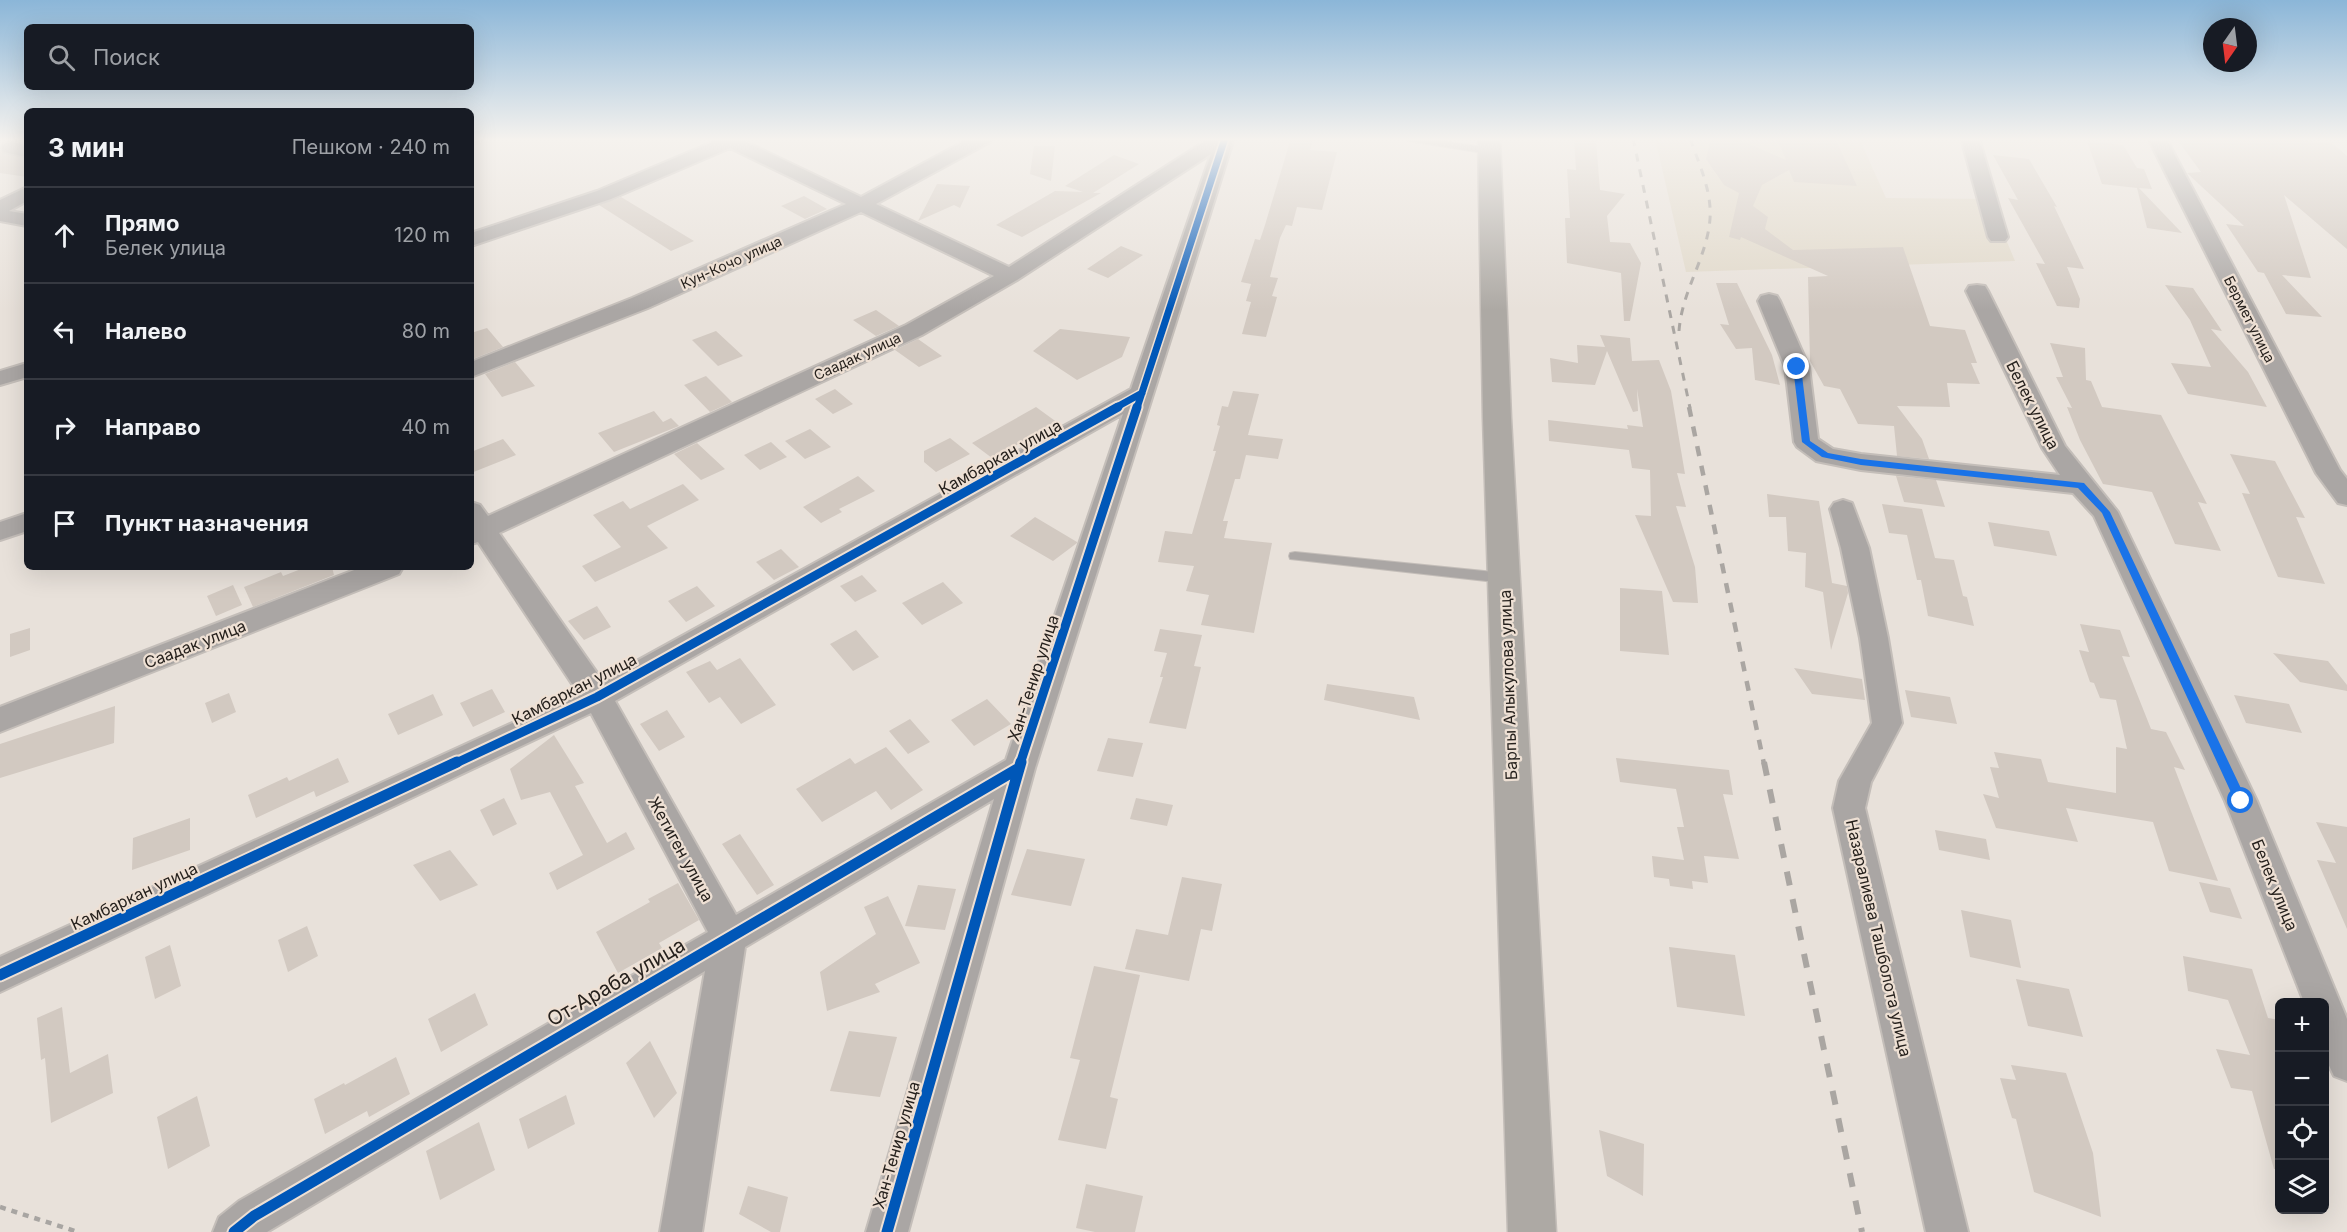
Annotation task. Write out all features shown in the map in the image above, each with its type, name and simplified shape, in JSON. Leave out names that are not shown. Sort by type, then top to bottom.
[{"type":"main road","name":"Барпы Алыкулова улица","points":[[1492,195],[1503,578],[1532,1232]]},
{"type":"street","points":[[0,208],[23,195]]},
{"type":"street","points":[[474,239],[603,195]]},
{"type":"street","points":[[842,195],[1010,276]]},
{"type":"street","name":"Кун-Кочо улица","points":[[474,369],[640,303],[878,195]]},
{"type":"street","name":"Саадак улица","points":[[475,525],[914,330],[1010,276],[1135,195]]},
{"type":"street","name":"Хан-Тенир улица","points":[[887,1232],[1018,768],[1206,195]]},
{"type":"street","points":[[1986,195],[1998,237]]},
{"type":"street","name":"Бермет улица","points":[[2187,195],[2329,473],[2347,497]]},
{"type":"street","points":[[0,215],[24,219]]},
{"type":"street","name":"Белек улица","points":[[1977,291],[2054,448],[2081,485],[2105,512],[2236,790],[2320,998]]},
{"type":"street","points":[[1769,301],[1797,367],[1806,442],[1825,455],[1861,462],[2081,485]]},
{"type":"street","points":[[0,378],[24,371]]},
{"type":"street","name":"Камбаркан улица","points":[[0,975],[597,697],[1142,393]]},
{"type":"street","name":"Назаралиева Ташболота улица","points":[[1843,510],[1855,548],[1872,627],[1887,723],[1855,781],[1849,808],[1947,1232]]},
{"type":"street","points":[[0,531],[24,523]]},
{"type":"street","name":"Жетиген улица","points":[[475,525],[597,697],[729,936]]},
{"type":"street","name":"Саадак улица","points":[[0,720],[381,570]]},
{"type":"street","name":"От-Араба улица","points":[[234,1232],[254,1216],[1018,768]]},
{"type":"street","points":[[681,1232],[729,936]]},
{"type":"street","points":[[2329,1018],[2347,1063]]},
{"type":"lane","points":[[1295,556],[1503,578]]},
{"type":"path","points":[[0,1207],[78,1232]]},
{"type":"shaded area","points":[[1668,195],[1885,195],[1886,198],[1989,199],[2015,261],[1686,272]]},
{"type":"building","points":[[931,195],[966,195],[960,208],[954,205],[918,221]]},
{"type":"building","points":[[1047,195],[1097,195],[1022,237],[996,225]]},
{"type":"building","points":[[1274,195],[1326,195],[1322,210],[1297,207],[1292,226],[1286,225],[1280,238],[1270,277],[1278,278],[1272,296],[1277,297],[1266,337],[1242,334],[1251,302],[1246,301],[1251,284],[1241,282],[1255,239],[1260,240]]},
{"type":"building","points":[[1569,195],[1624,195],[1607,216],[1610,242],[1630,243],[1641,263],[1630,321],[1624,321],[1621,273],[1567,263],[1565,218],[1570,218]]},
{"type":"building","points":[[1738,195],[1758,195],[1753,206],[1768,217],[1765,229],[1793,250],[1903,247],[1930,326],[1965,330],[1977,363],[1971,363],[1980,384],[1947,383],[1950,407],[1897,406],[1922,439],[1929,459],[1897,456],[1894,426],[1858,424],[1840,389],[1824,386],[1810,361],[1808,277],[1828,276],[1741,237],[1740,240],[1729,237]]},
{"type":"building","points":[[2015,195],[2050,195],[2057,207],[2054,206],[2084,269],[2067,267],[2080,299],[2079,308],[2057,306],[2036,263],[2045,264],[2008,198],[2018,200]]},
{"type":"building","points":[[2139,195],[2146,195],[2182,233],[2147,228]]},
{"type":"building","points":[[2211,195],[2284,195],[2311,278],[2282,275],[2322,317],[2286,314],[2264,273],[2258,272],[2226,224],[2244,226]]},
{"type":"building","points":[[2285,195],[2347,195],[2347,249]]},
{"type":"building","points":[[804,196],[827,209],[805,219],[781,206]]},
{"type":"building","points":[[621,197],[694,241],[671,251],[599,205]]},
{"type":"building","points":[[1121,246],[1143,255],[1108,278],[1087,269]]},
{"type":"building","points":[[1716,283],[1737,283],[1772,355],[1780,385],[1755,380],[1752,348],[1736,349],[1720,324],[1729,325]]},
{"type":"building","points":[[2165,285],[2193,288],[2222,331],[2211,329],[2248,372],[2267,407],[2188,394],[2171,363],[2211,367],[2190,320]]},
{"type":"building","points":[[876,310],[899,326],[876,336],[853,320]]},
{"type":"building","points":[[487,328],[503,347],[474,359],[474,332]]},
{"type":"building","points":[[1060,329],[1130,337],[1122,357],[1077,380],[1033,351]]},
{"type":"building","points":[[716,331],[743,356],[718,366],[692,340]]},
{"type":"building","points":[[1600,335],[1630,338],[1632,361],[1659,360],[1671,391],[1685,474],[1677,473],[1686,507],[1676,506],[1695,567],[1698,603],[1673,602],[1635,515],[1651,516],[1650,470],[1632,468],[1629,450],[1549,441],[1548,420],[1628,429],[1627,425],[1643,427],[1637,389],[1638,411],[1633,412],[1607,351],[1595,385],[1552,382],[1550,358],[1578,363],[1577,345],[1605,347]]},
{"type":"building","points":[[918,339],[942,356],[919,367],[895,350]]},
{"type":"building","points":[[2050,343],[2085,348],[2086,380],[2091,381],[2102,407],[2161,415],[2207,504],[2198,502],[2221,551],[2175,544],[2152,492],[2103,484],[2080,440],[2067,407],[2072,408],[2056,377],[2063,377]]},
{"type":"building","points":[[515,362],[535,386],[502,397],[485,374]]},
{"type":"building","points":[[706,376],[732,402],[710,412],[684,385]]},
{"type":"building","points":[[835,389],[853,404],[833,414],[815,399]]},
{"type":"building","points":[[1233,391],[1259,394],[1248,435],[1283,439],[1278,459],[1246,455],[1240,479],[1235,479],[1223,521],[1228,521],[1224,538],[1272,543],[1254,633],[1201,625],[1209,595],[1186,591],[1194,566],[1158,562],[1165,531],[1192,534],[1216,451],[1213,451],[1220,426],[1217,425],[1222,406],[1228,407]]},
{"type":"building","points":[[1036,407],[1058,423],[992,458],[972,443]]},
{"type":"building","points":[[654,411],[663,422],[671,418],[679,426],[614,452],[598,433]]},
{"type":"building","points":[[810,429],[831,447],[805,459],[785,441]]},
{"type":"building","points":[[950,438],[970,454],[936,472],[924,462],[924,451]]},
{"type":"building","points":[[503,439],[516,455],[474,472],[474,451]]},
{"type":"building","points":[[771,442],[787,457],[760,470],[744,455]]},
{"type":"building","points":[[697,443],[725,469],[701,480],[674,454]]},
{"type":"building","points":[[2230,454],[2275,461],[2305,518],[2296,517],[2325,584],[2278,577],[2242,493],[2250,494]]},
{"type":"building","points":[[858,476],[875,491],[839,509],[842,512],[821,523],[803,507]]},
{"type":"building","points":[[1896,476],[1936,480],[1945,507],[1904,502]]},
{"type":"building","points":[[683,484],[699,500],[647,526],[668,548],[595,582],[582,566],[621,547],[593,515],[623,501],[630,509]]},
{"type":"building","points":[[1767,494],[1819,501],[1832,583],[1847,586],[1848,593],[1831,650],[1823,592],[1805,587],[1806,553],[1788,551],[1786,517],[1769,517]]},
{"type":"building","points":[[1882,504],[1922,509],[1935,558],[1954,560],[1963,596],[1967,597],[1974,626],[1928,616],[1921,580],[1917,580],[1907,535],[1889,533]]},
{"type":"building","points":[[1035,517],[1077,543],[1053,561],[1010,536]]},
{"type":"building","points":[[1988,522],[2049,531],[2057,556],[1994,546]]},
{"type":"building","points":[[781,549],[799,567],[774,580],[756,562]]},
{"type":"building","points":[[298,570],[333,570],[334,575],[253,607],[244,587],[281,572],[283,576]]},
{"type":"building","points":[[862,575],[877,591],[855,602],[840,586]]},
{"type":"building","points":[[943,582],[963,603],[922,625],[902,603]]},
{"type":"building","points":[[233,585],[242,605],[216,616],[207,596]]},
{"type":"building","points":[[697,586],[715,606],[686,622],[668,601]]},
{"type":"building","points":[[1620,588],[1662,591],[1669,655],[1620,651]]},
{"type":"building","points":[[597,606],[611,627],[584,640],[568,621]]},
{"type":"building","points":[[2080,624],[2120,630],[2130,657],[2122,656],[2151,729],[2166,732],[2185,770],[2174,767],[2218,881],[2169,871],[2153,822],[2066,808],[2078,842],[1996,828],[1983,794],[1999,798],[1990,767],[1999,768],[1994,752],[2041,759],[2048,782],[2116,793],[2116,747],[2127,749],[2116,700],[2100,698],[2094,683],[2090,682],[2079,650],[2089,652]]},
{"type":"building","points":[[30,628],[30,650],[10,657],[10,634]]},
{"type":"building","points":[[1160,629],[1202,635],[1194,666],[1201,667],[1186,729],[1149,723],[1163,677],[1160,677],[1167,653],[1154,651]]},
{"type":"building","points":[[856,630],[879,657],[853,671],[830,644]]},
{"type":"building","points":[[2273,653],[2328,661],[2347,685],[2347,691],[2300,682]]},
{"type":"building","points":[[740,658],[776,705],[741,724],[720,697],[709,703],[686,672],[710,661],[717,670]]},
{"type":"building","points":[[1794,668],[1862,679],[1865,700],[1812,694]]},
{"type":"building","points":[[1327,684],[1414,697],[1420,720],[1324,700]]},
{"type":"building","points":[[492,689],[505,712],[473,727],[460,703]]},
{"type":"building","points":[[1905,690],[1950,697],[1957,724],[1911,717]]},
{"type":"building","points":[[229,693],[236,712],[212,723],[205,703]]},
{"type":"building","points":[[433,694],[443,715],[398,735],[388,714]]},
{"type":"building","points":[[2234,695],[2289,704],[2302,733],[2246,723]]},
{"type":"building","points":[[987,699],[1011,724],[974,746],[951,720]]},
{"type":"building","points":[[115,706],[114,743],[0,778],[0,744]]},
{"type":"building","points":[[667,710],[685,737],[659,751],[640,724]]},
{"type":"building","points":[[910,719],[930,742],[908,754],[889,731]]},
{"type":"building","points":[[554,735],[584,783],[575,786],[607,843],[626,832],[635,849],[557,890],[549,873],[583,855],[550,792],[521,800],[510,769]]},
{"type":"building","points":[[1108,738],[1143,743],[1133,777],[1097,771]]},
{"type":"building","points":[[886,747],[923,790],[891,810],[876,791],[822,822],[796,789],[850,758],[855,764]]},
{"type":"building","points":[[338,758],[349,782],[316,797],[314,791],[256,818],[248,795],[287,777],[289,781]]},
{"type":"building","points":[[1616,758],[1729,770],[1733,795],[1723,794],[1739,859],[1704,856],[1708,883],[1692,881],[1693,889],[1670,886],[1669,879],[1654,877],[1652,856],[1684,860],[1677,827],[1684,827],[1676,789],[1620,782]]},
{"type":"building","points":[[504,798],[517,824],[493,836],[480,810]]},
{"type":"building","points":[[1136,798],[1173,805],[1167,826],[1130,819]]},
{"type":"building","points":[[190,818],[190,850],[132,870],[133,838]]},
{"type":"building","points":[[2316,822],[2347,827],[2347,929],[2317,860],[2336,863]]},
{"type":"building","points":[[1935,830],[1986,839],[1990,860],[1939,850]]},
{"type":"building","points":[[740,834],[774,885],[757,895],[722,844]]},
{"type":"building","points":[[1027,849],[1085,859],[1071,906],[1011,895]]},
{"type":"building","points":[[450,850],[478,885],[440,901],[413,865]]},
{"type":"building","points":[[1182,877],[1222,884],[1212,931],[1201,929],[1189,981],[1125,969],[1136,929],[1168,935]]},
{"type":"building","points":[[2199,882],[2230,888],[2242,919],[2210,912]]},
{"type":"building","points":[[678,883],[699,920],[659,943],[662,948],[618,973],[596,932],[650,902],[648,899]]},
{"type":"building","points":[[918,885],[956,889],[945,930],[905,926]]},
{"type":"building","points":[[888,896],[920,963],[875,984],[880,992],[827,1011],[820,972],[876,934],[864,907]]},
{"type":"building","points":[[1961,910],[2011,920],[2021,968],[1970,957]]},
{"type":"building","points":[[307,926],[318,956],[288,972],[278,940]]},
{"type":"building","points":[[170,945],[181,986],[155,999],[145,957]]},
{"type":"building","points":[[1669,947],[1735,955],[1745,1016],[1677,1007]]},
{"type":"building","points":[[2183,956],[2252,969],[2268,1018],[2275,1019],[2275,1169],[2252,1091],[2231,1088],[2216,1049],[2250,1055],[2228,1000],[2188,991]]},
{"type":"building","points":[[1094,966],[1140,975],[1110,1097],[1118,1099],[1106,1149],[1058,1140],[1080,1060],[1070,1058]]},
{"type":"building","points":[[2016,979],[2069,989],[2083,1037],[2028,1026]]},
{"type":"building","points":[[475,993],[488,1025],[441,1052],[428,1019]]},
{"type":"building","points":[[62,1007],[70,1073],[108,1054],[113,1093],[51,1123],[45,1058],[41,1060],[37,1018]]},
{"type":"building","points":[[849,1031],[897,1037],[880,1097],[830,1091]]},
{"type":"building","points":[[650,1041],[677,1093],[654,1118],[626,1063]]},
{"type":"building","points":[[396,1057],[410,1094],[369,1117],[367,1111],[325,1134],[314,1099]]},
{"type":"building","points":[[2011,1065],[2066,1073],[2093,1153],[2101,1217],[2034,1192],[2016,1119],[2012,1118],[2000,1078],[2016,1080]]},
{"type":"building","points":[[566,1095],[575,1124],[528,1149],[519,1119]]},
{"type":"building","points":[[197,1096],[210,1146],[168,1169],[157,1117]]},
{"type":"building","points":[[479,1122],[495,1170],[440,1200],[426,1151]]},
{"type":"building","points":[[1599,1130],[1644,1144],[1643,1196],[1607,1176]]},
{"type":"building","points":[[1086,1184],[1143,1196],[1135,1232],[1095,1232],[1076,1228]]},
{"type":"building","points":[[748,1186],[788,1197],[780,1232],[771,1232],[739,1214]]},
{"type":"railway","points":[[1645,195],[1690,408]]},
{"type":"railway","points":[[1679,331],[1685,302],[1708,233],[1710,219],[1708,195]]},
{"type":"railway","points":[[1689,407],[1764,764]]},
{"type":"railway","points":[[1764,762],[1862,1232]]},
{"type":"cycle path","points":[[887,1232],[1019,768],[1206,195]]},
{"type":"cycle path","points":[[0,975],[597,697],[1142,393]]},
{"type":"cycle path","points":[[234,1232],[254,1216],[1019,768]]},
{"type":"route","points":[[1797,367],[1806,442],[1825,455],[1861,462],[2081,485],[2105,512],[2241,801]]}]
